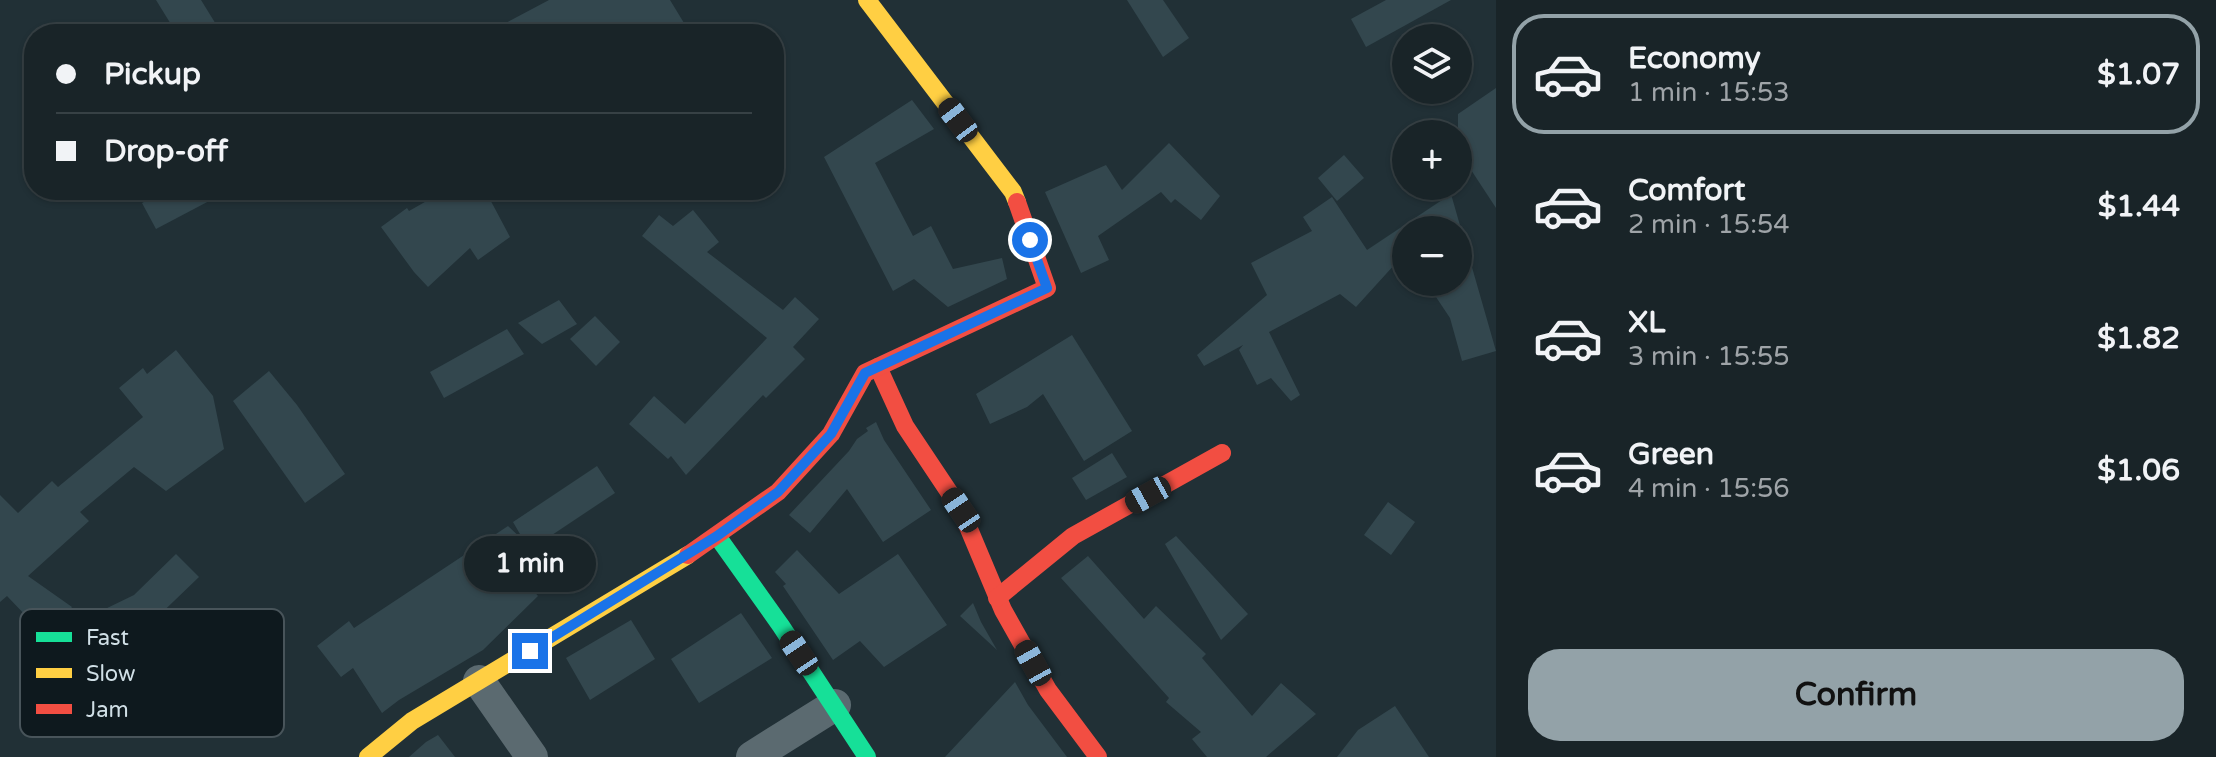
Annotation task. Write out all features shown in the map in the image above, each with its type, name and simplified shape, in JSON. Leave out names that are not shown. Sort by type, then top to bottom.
[{"type":"street","points":[[368,757],[412,721],[717,536],[778,492],[831,434],[865,373],[1047,288],[1013,192],[867,0]]},
{"type":"street","points":[[878,367],[905,426],[961,510],[997,598],[1048,690],[1098,757]]},
{"type":"street","points":[[997,598],[1073,536],[1222,453]]},
{"type":"street","points":[[717,536],[835,705],[867,757]]},
{"type":"street","points":[[479,681],[532,757]]},
{"type":"street","points":[[752,757],[835,705]]},
{"type":"building","points":[[156,0],[201,0],[216,24],[171,24]]},
{"type":"building","points":[[549,0],[670,0],[684,23],[582,22],[504,24]]},
{"type":"building","points":[[1127,0],[1163,0],[1189,38],[1163,57]]},
{"type":"building","points":[[1386,0],[1451,0],[1408,24],[1392,24],[1392,33],[1366,47],[1351,19]]},
{"type":"building","points":[[1496,88],[1496,208],[1472,171],[1472,120],[1458,120],[1458,114]]},
{"type":"building","points":[[912,100],[934,129],[875,163],[913,236],[931,226],[953,269],[1002,258],[1007,279],[948,307],[914,279],[893,291],[824,157]]},
{"type":"building","points":[[1169,143],[1220,196],[1201,220],[1175,199],[1171,203],[1161,192],[1098,236],[1109,260],[1081,273],[1045,192],[1106,165],[1122,190]]},
{"type":"building","points":[[1344,155],[1364,178],[1337,201],[1318,178]]},
{"type":"building","points":[[1332,197],[1367,250],[1392,233],[1392,267],[1356,307],[1340,294],[1269,332],[1300,395],[1291,401],[1271,378],[1257,385],[1239,350],[1243,345],[1204,366],[1197,355],[1267,295],[1251,263],[1312,231],[1303,217]]},
{"type":"building","points":[[148,200],[211,200],[156,229],[142,203]]},
{"type":"building","points":[[428,200],[490,200],[510,237],[478,260],[470,248],[428,287],[381,227],[407,208],[409,211]]},
{"type":"building","points":[[1442,200],[1453,200],[1457,216],[1418,216]]},
{"type":"building","points":[[693,210],[719,242],[707,252],[783,310],[795,297],[819,319],[793,347],[805,359],[766,398],[763,395],[686,475],[671,456],[668,459],[629,424],[654,396],[685,424],[767,338],[642,236],[659,215],[673,226]]},
{"type":"building","points":[[1472,267],[1496,351],[1462,361],[1450,318],[1435,296],[1472,296]]},
{"type":"building","points":[[559,300],[577,324],[542,344],[518,323]]},
{"type":"building","points":[[595,316],[620,342],[596,366],[570,339]]},
{"type":"building","points":[[507,329],[524,354],[444,398],[430,372]]},
{"type":"building","points":[[1072,335],[1132,431],[1084,461],[1043,394],[1027,407],[990,424],[976,394]]},
{"type":"building","points":[[176,350],[213,396],[224,449],[166,491],[134,467],[80,512],[89,521],[28,576],[72,607],[71,609],[20,610],[7,596],[0,602],[0,495],[18,513],[52,481],[58,487],[143,417],[119,388],[143,368],[147,374]]},
{"type":"building","points":[[269,371],[345,474],[305,503],[233,401]]},
{"type":"building","points":[[876,422],[884,440],[931,510],[883,542],[847,489],[810,533],[789,515],[857,439],[868,431],[866,428]]},
{"type":"building","points":[[1112,453],[1127,477],[1086,500],[1072,478]]},
{"type":"building","points":[[597,466],[615,493],[510,563],[538,596],[483,650],[382,713],[353,668],[341,677],[317,646],[349,621],[354,628],[508,526],[524,541],[513,522]]},
{"type":"building","points":[[1388,502],[1415,522],[1391,555],[1364,535]]},
{"type":"building","points":[[1176,536],[1248,614],[1221,640],[1165,544]]},
{"type":"building","points":[[797,550],[839,594],[898,554],[947,625],[884,667],[860,641],[833,660],[783,586],[786,584],[775,572]]},
{"type":"building","points":[[176,554],[199,577],[166,609],[105,609],[134,595]]},
{"type":"building","points":[[1088,556],[1144,619],[1156,606],[1206,654],[1202,658],[1252,716],[1281,683],[1316,714],[1266,757],[1207,757],[1192,739],[1201,732],[1166,702],[1169,698],[1061,578]]},
{"type":"building","points":[[973,603],[981,622],[997,650],[960,616]]},
{"type":"building","points":[[741,613],[772,658],[699,703],[671,659]]},
{"type":"building","points":[[631,620],[655,659],[590,700],[566,658]]},
{"type":"building","points":[[1015,682],[1028,705],[1067,757],[945,757]]},
{"type":"building","points":[[1395,706],[1429,757],[1337,757],[1358,730]]},
{"type":"building","points":[[438,735],[455,757],[409,757],[426,742]]},
{"type":"traffic: fast","points":[[717,536],[781,626],[867,757]]},
{"type":"traffic: slow","points":[[867,0],[1013,192],[1017,202]]},
{"type":"traffic: slow","points":[[368,757],[412,721],[688,555]]},
{"type":"traffic: jam","points":[[688,555],[778,492],[831,434],[865,373],[1047,288],[1017,202]]},
{"type":"traffic: jam","points":[[878,367],[905,426],[961,510],[1003,610],[1048,690],[1098,757]]},
{"type":"traffic: jam","points":[[997,598],[1073,536],[1222,453]]},
{"type":"route","points":[[530,651],[717,536],[778,492],[831,434],[865,373],[1047,288],[1030,240]]}]
